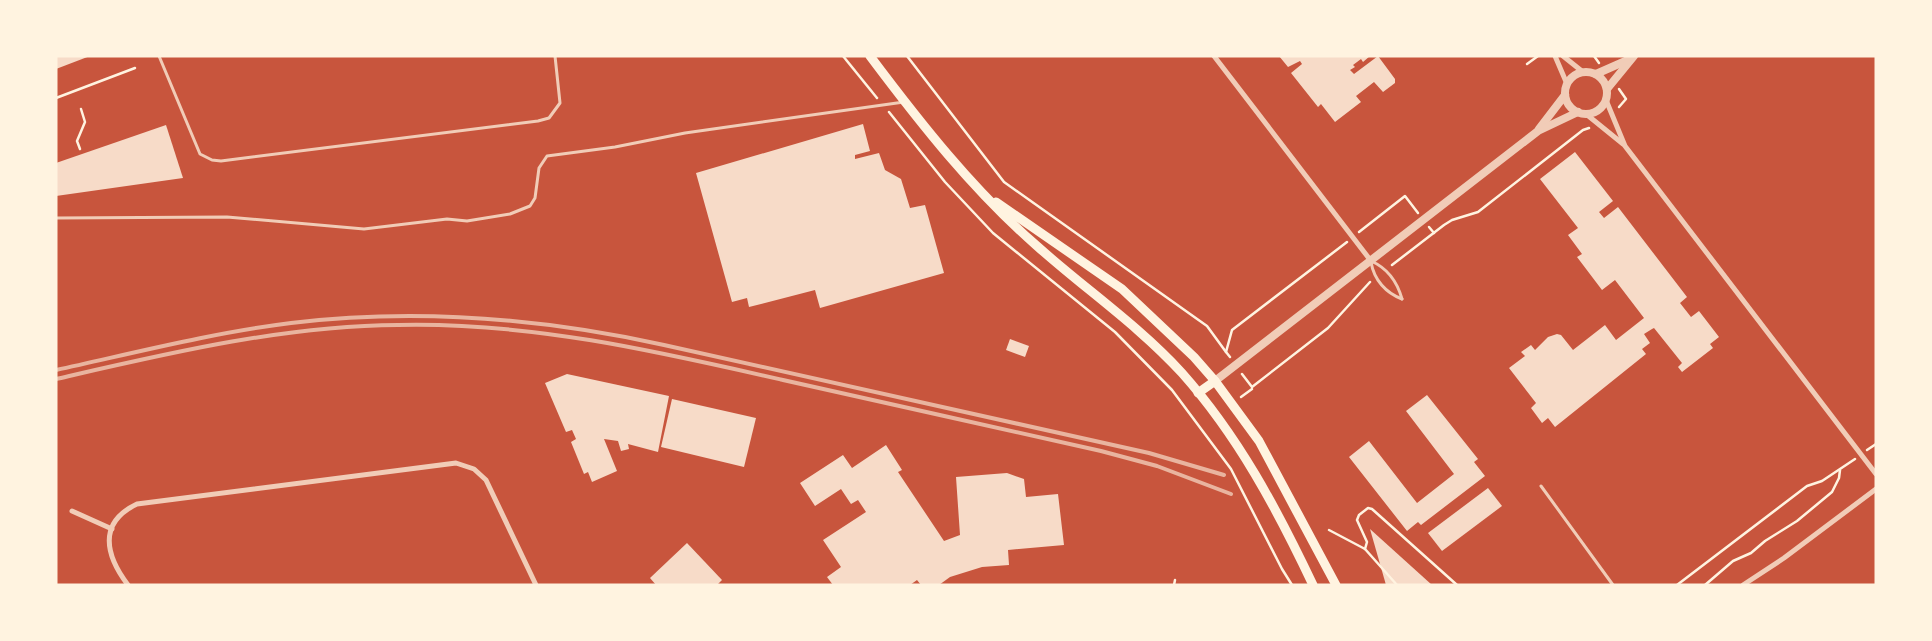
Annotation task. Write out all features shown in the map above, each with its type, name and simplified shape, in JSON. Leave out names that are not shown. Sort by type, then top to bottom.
[{"type":"main road","points":[[870,56],[904,102],[972,183],[1037,246],[1143,334],[1198,393],[1235,442],[1268,492],[1313,585]]},
{"type":"main road","points":[[972,183],[1031,227],[1122,289],[1173,335],[1215,381],[1233,404],[1277,472],[1336,585]]},
{"type":"main road","points":[[1198,393],[1215,381]]},
{"type":"street","points":[[1214,56],[1371,261]]},
{"type":"street","points":[[1555,56],[1567,84]]},
{"type":"street","points":[[1563,56],[1583,72]]},
{"type":"street","points":[[1215,381],[1538,130],[1565,95],[1567,84],[1576,74],[1583,72],[1596,74],[1633,57]]},
{"type":"street","points":[[1607,89],[1633,57]]},
{"type":"street","points":[[1596,74],[1605,83],[1607,89],[1606,100],[1625,146]]},
{"type":"street","points":[[1565,95],[1572,108],[1599,123],[1625,146],[1876,474]]},
{"type":"street","points":[[1538,130],[1582,113],[1598,110],[1606,100]]},
{"type":"street","points":[[128,585],[113,563],[109,553],[108,542],[112,529],[124,512],[137,504],[456,463],[474,469],[486,480],[536,585]]},
{"type":"street","points":[[1743,585],[1784,558],[1876,489]]},
{"type":"street","points":[[72,511],[112,529]]},
{"type":"lane","points":[[159,56],[200,154],[212,160],[220,161],[538,122],[549,118],[560,103],[555,56]]},
{"type":"lane","points":[[56,218],[227,217],[364,228],[447,219],[467,222],[510,214],[530,206],[535,198],[539,168],[547,156],[615,147],[685,133],[904,102]]},
{"type":"lane","points":[[1371,261],[1385,270],[1399,287],[1402,299],[1388,294],[1372,272],[1371,261]]},
{"type":"lane","points":[[1541,486],[1613,585]]},
{"type":"path","points":[[843,56],[922,156],[993,233],[1115,332],[1172,390],[1231,469],[1292,585]]},
{"type":"path","points":[[907,56],[1004,182],[1207,326],[1252,387],[1328,328],[1353,299],[1376,277]]},
{"type":"path","points":[[1527,64],[1538,56]]},
{"type":"path","points":[[1594,56],[1604,70]]},
{"type":"path","points":[[56,98],[135,68]]},
{"type":"path","points":[[1611,114],[1626,99],[1613,82]]},
{"type":"path","points":[[80,149],[77,141],[86,122],[81,109]]},
{"type":"path","points":[[1385,270],[1452,220],[1478,212],[1583,130],[1592,128],[1599,123]]},
{"type":"path","points":[[1226,352],[1232,330],[1405,196]]},
{"type":"path","points":[[1233,404],[1252,389]]},
{"type":"path","points":[[1677,585],[1807,486],[1822,481],[1840,470],[1840,478],[1832,492],[1797,522],[1765,540],[1751,553],[1734,561],[1705,585]]},
{"type":"path","points":[[1365,549],[1367,542],[1357,520],[1359,515],[1368,508],[1372,509],[1457,585]]},
{"type":"path","points":[[1329,530],[1365,549],[1396,585]]},
{"type":"path","points":[[1174,585],[1175,580]]},
{"type":"building","points":[[56,56],[90,56],[56,69]]},
{"type":"building","points":[[1279,56],[1370,56],[1363,62],[1361,59],[1353,65],[1355,67],[1350,70],[1354,74],[1378,56],[1395,79],[1395,83],[1383,92],[1374,82],[1356,96],[1361,102],[1335,122],[1321,104],[1318,107],[1291,73],[1302,64],[1300,61],[1288,67]]},
{"type":"building","points":[[863,124],[870,151],[855,155],[855,159],[879,153],[885,170],[901,179],[910,208],[925,205],[944,273],[820,308],[815,290],[749,307],[747,298],[732,302],[696,173]]},
{"type":"building","points":[[166,125],[183,178],[56,196],[56,163]]},
{"type":"building","points":[[1575,152],[1613,201],[1599,212],[1604,218],[1618,207],[1687,297],[1680,303],[1691,317],[1699,311],[1719,337],[1710,344],[1713,348],[1682,372],[1678,367],[1682,363],[1654,328],[1652,329],[1644,334],[1650,343],[1642,349],[1646,354],[1555,427],[1548,418],[1542,423],[1531,408],[1536,403],[1509,368],[1525,356],[1521,352],[1531,345],[1535,350],[1548,337],[1557,334],[1561,335],[1573,350],[1605,325],[1616,340],[1644,318],[1615,280],[1602,290],[1577,257],[1582,254],[1568,235],[1578,228],[1540,179]]},
{"type":"building","points":[[1010,339],[1029,346],[1025,357],[1006,350]]},
{"type":"building","points":[[567,374],[669,396],[658,452],[628,444],[629,449],[621,451],[618,441],[604,439],[617,471],[592,482],[588,472],[584,474],[571,442],[576,439],[572,430],[566,432],[545,383]]},
{"type":"building","points":[[1427,395],[1478,459],[1474,462],[1485,476],[1421,525],[1418,522],[1407,531],[1349,457],[1369,441],[1417,503],[1454,474],[1406,411]]},
{"type":"building","points":[[672,399],[756,418],[744,467],[661,447]]},
{"type":"building","points":[[886,445],[902,470],[898,472],[944,541],[960,535],[956,477],[1007,473],[1024,479],[1026,497],[1058,494],[1064,545],[1008,550],[1009,565],[982,567],[950,577],[939,585],[921,585],[917,580],[910,585],[833,585],[827,577],[841,567],[823,540],[866,512],[858,500],[851,504],[841,489],[815,506],[800,483],[843,455],[852,468]]},
{"type":"building","points":[[1488,488],[1502,506],[1442,551],[1428,533]]},
{"type":"building","points":[[1370,529],[1432,585],[1386,585]]},
{"type":"building","points":[[687,543],[722,580],[717,585],[656,585],[650,578]]},
{"type":"railway","points":[[56,370],[202,338],[291,323],[385,316],[432,316],[525,322],[571,328],[664,345],[1149,453],[1224,475]]},
{"type":"railway","points":[[56,379],[183,351],[312,330],[398,325],[496,328],[544,333],[640,349],[1101,451],[1157,466],[1231,494]]}]
